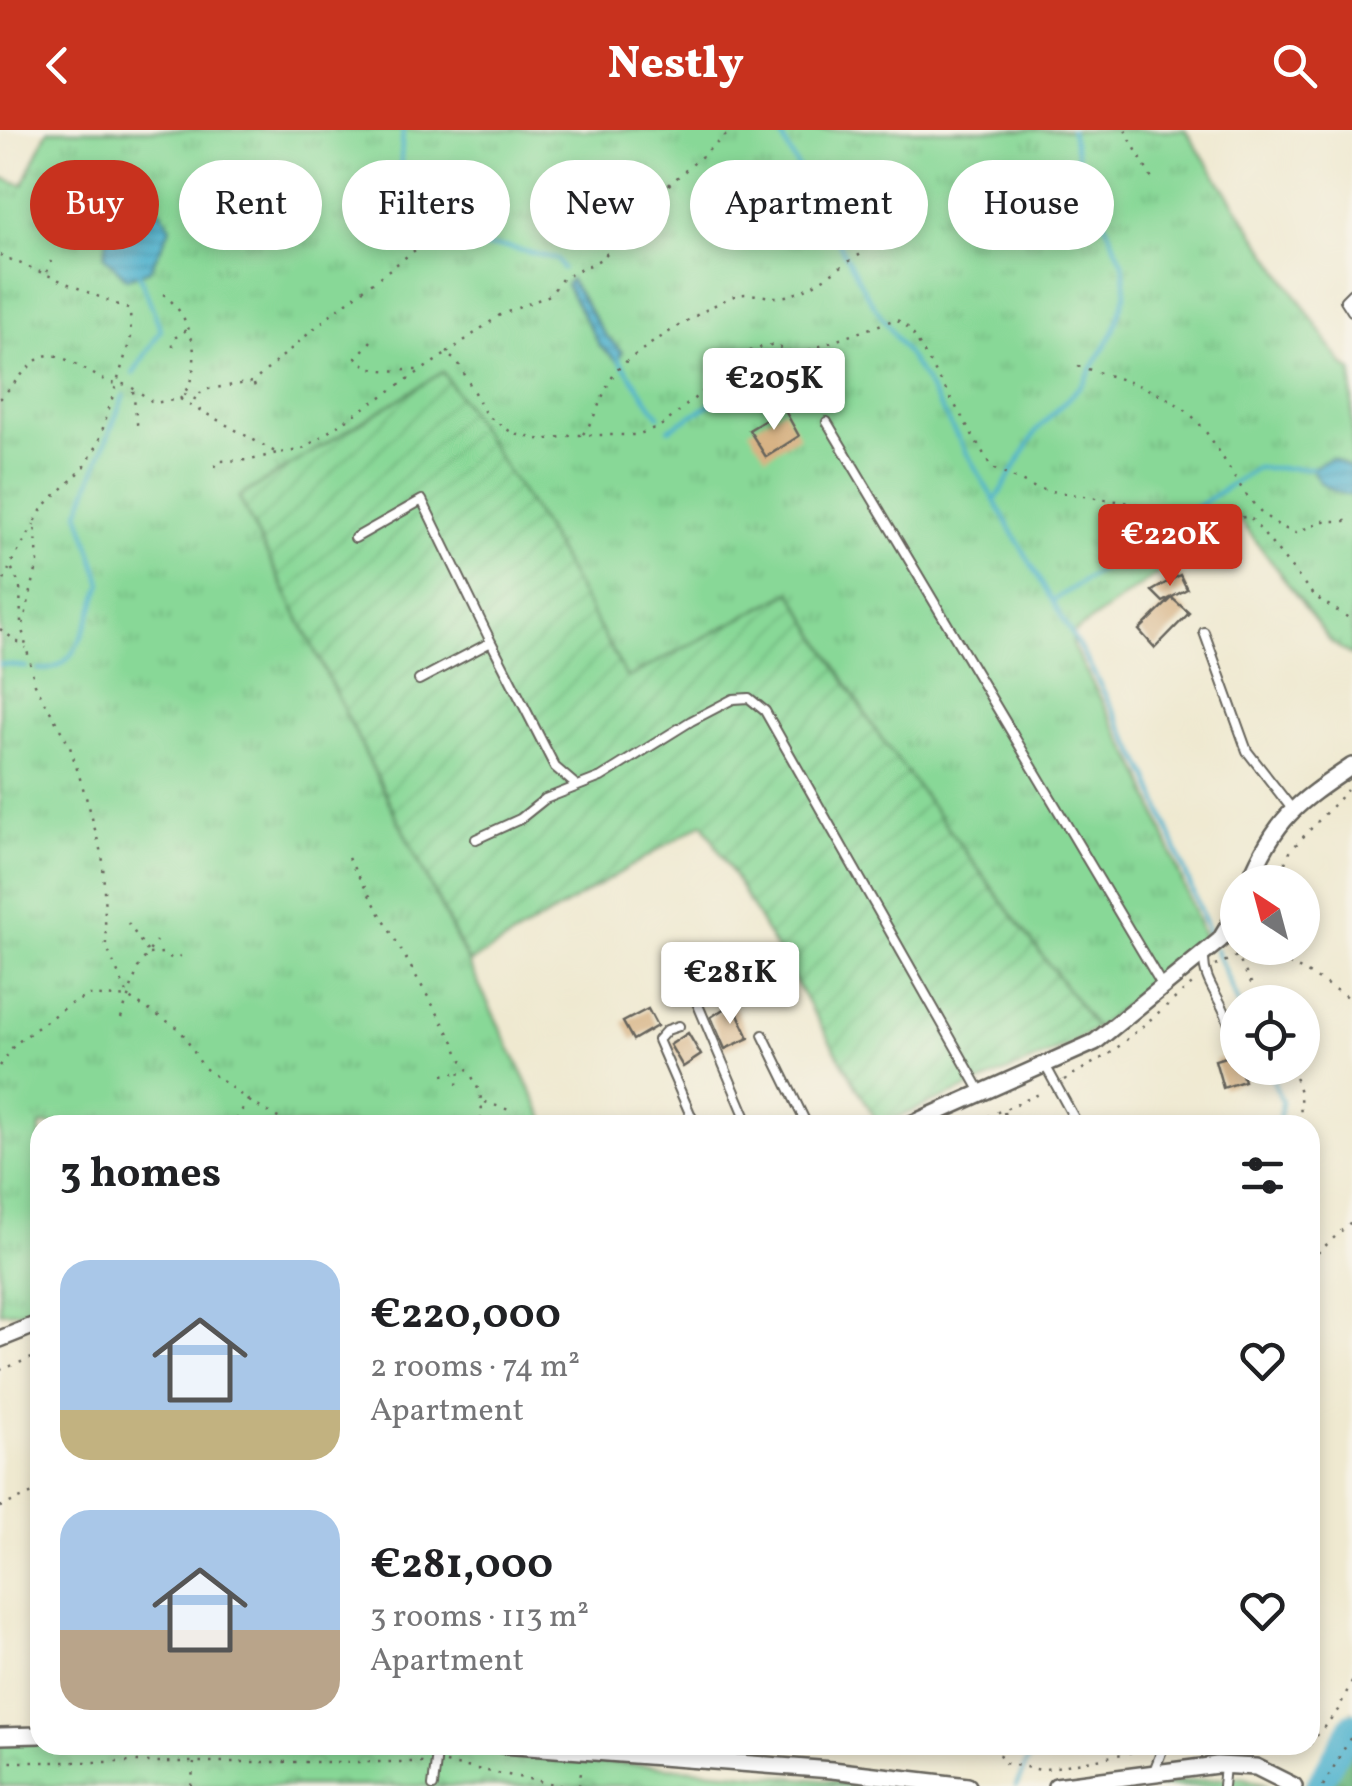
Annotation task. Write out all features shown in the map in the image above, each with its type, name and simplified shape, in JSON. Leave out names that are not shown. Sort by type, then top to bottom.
[{"type":"street","points":[[1256,865],[1268,835],[1292,809],[1351,772]]},
{"type":"street","points":[[931,1115],[1095,1042],[1164,987],[1208,961],[1220,940]]},
{"type":"street","points":[[0,1339],[30,1327]]},
{"type":"street","points":[[0,1736],[30,1735]]},
{"type":"street","points":[[708,1755],[968,1786]]},
{"type":"street","points":[[1056,1786],[1154,1771],[1225,1766],[1256,1768],[1294,1786]]},
{"type":"lane","points":[[1352,293],[1344,300],[1352,311]]},
{"type":"lane","points":[[828,422],[1164,987]]},
{"type":"lane","points":[[354,538],[422,500],[555,768],[576,785]]},
{"type":"lane","points":[[1204,632],[1247,750],[1292,809]]},
{"type":"lane","points":[[419,680],[491,642]]},
{"type":"lane","points":[[476,840],[576,785],[602,777],[732,700],[749,698],[766,710],[981,1092]]},
{"type":"lane","points":[[1208,961],[1204,974],[1220,998]]},
{"type":"lane","points":[[687,979],[745,1115]]},
{"type":"lane","points":[[680,1026],[666,1030],[658,1040],[691,1115]]},
{"type":"lane","points":[[763,1035],[803,1115]]},
{"type":"lane","points":[[1044,1065],[1072,1115]]},
{"type":"lane","points":[[433,1786],[438,1755]]},
{"type":"lane","points":[[1154,1771],[1160,1755]]},
{"type":"lane","points":[[1223,1786],[1225,1766]]},
{"type":"path","points":[[216,467],[218,461],[251,460],[301,450],[500,315],[550,295],[562,279],[603,258],[649,202],[732,130]]},
{"type":"path","points":[[1125,130],[1154,184]]},
{"type":"path","points":[[184,394],[198,400],[202,390],[211,386],[250,381],[416,250]]},
{"type":"path","points":[[582,435],[597,417],[619,368],[629,360],[726,300],[742,294],[764,299],[791,295],[862,253]]},
{"type":"path","points":[[0,255],[130,310],[131,337],[98,444],[83,469],[44,507],[0,590]]},
{"type":"path","points":[[46,274],[52,261]]},
{"type":"path","points":[[162,293],[174,302],[187,329],[195,366],[180,399]]},
{"type":"path","points":[[446,354],[458,362],[486,415],[514,434],[542,440],[582,435],[638,436],[664,424],[753,349],[772,346],[798,354],[896,320],[910,329],[970,437],[992,468],[1038,489],[1168,509],[1190,528],[1250,516],[1314,596],[1352,620]]},
{"type":"path","points":[[174,348],[173,340],[187,329]]},
{"type":"path","points":[[371,341],[356,358],[365,366],[394,372],[420,370]]},
{"type":"path","points":[[0,400],[40,355],[54,352],[154,403],[180,399],[276,453]]},
{"type":"path","points":[[1080,367],[1154,392],[1187,412],[1208,434],[1267,521],[1296,533],[1322,522],[1352,521]]},
{"type":"path","points":[[250,381],[257,394]]},
{"type":"path","points":[[134,390],[138,431]]},
{"type":"path","points":[[22,629],[38,562],[36,522]]},
{"type":"path","points":[[10,565],[20,586],[22,629],[35,684],[70,747],[90,810],[104,861],[106,946],[129,998]]},
{"type":"path","points":[[0,629],[27,649]]},
{"type":"path","points":[[1284,865],[1291,850],[1351,772]]},
{"type":"path","points":[[348,858],[454,1042],[462,1066],[473,1076],[484,1101],[482,1115]]},
{"type":"path","points":[[128,923],[148,953]]},
{"type":"path","points":[[121,1018],[156,941]]},
{"type":"path","points":[[148,953],[162,953],[173,959],[188,954]]},
{"type":"path","points":[[1208,961],[1220,960]]},
{"type":"path","points":[[1283,965],[1352,1000]]},
{"type":"path","points":[[0,1066],[14,1045],[68,1005],[90,995],[129,998],[180,1028],[202,1066],[273,1115]]},
{"type":"path","points":[[457,1086],[457,1073],[462,1066]]},
{"type":"path","points":[[443,1076],[457,1073]]},
{"type":"path","points":[[1298,1085],[1301,1115]]},
{"type":"path","points":[[239,1115],[248,1100]]},
{"type":"path","points":[[484,1101],[509,1110]]},
{"type":"path","points":[[1004,1110],[1005,1115]]},
{"type":"path","points":[[1320,1250],[1352,1220]]},
{"type":"path","points":[[0,1370],[30,1360]]},
{"type":"path","points":[[0,1506],[30,1494]]},
{"type":"path","points":[[1320,1732],[1338,1710],[1352,1682]]},
{"type":"path","points":[[1323,1786],[1352,1735]]},
{"type":"path","points":[[999,1755],[1012,1766],[1041,1770],[1122,1755]]},
{"type":"path","points":[[191,1786],[194,1760]]},
{"type":"path","points":[[0,1762],[438,1762],[564,1786]]},
{"type":"path","points":[[1041,1770],[1042,1786]]},
{"type":"green space","points":[[48,130],[1185,130],[1343,365],[1352,371],[1352,656],[1331,642],[1238,517],[1072,634],[1073,647],[1142,776],[1205,941],[1096,1028],[873,727],[791,592],[627,678],[544,527],[443,373],[239,497],[543,1115],[30,1115],[30,1310],[0,1312],[0,177],[23,185],[30,170],[30,250],[159,250],[159,160],[34,160]]},
{"type":"green space","points":[[443,372],[544,527],[627,678],[791,592],[873,727],[1096,1028],[1066,1047],[903,1115],[873,1115],[703,823],[469,963],[239,497]]},
{"type":"green space","points":[[1352,1713],[1352,1786],[1305,1786]]},
{"type":"green space","points":[[0,1742],[30,1742],[30,1755],[526,1755],[892,1786],[0,1786]]},
{"type":"green space","points":[[1241,1777],[1268,1786],[1122,1786]]},
{"type":"water","points":[[159,209],[171,227],[150,270],[127,279],[104,256],[105,250],[159,250]]},
{"type":"water","points":[[570,279],[603,332],[622,352],[618,361],[600,346],[566,285]]},
{"type":"water","points":[[1332,458],[1352,469],[1352,496],[1327,488],[1314,474],[1312,468]]},
{"type":"building","points":[[784,409],[799,436],[766,457],[749,430]]},
{"type":"building","points":[[1180,575],[1187,589],[1163,602],[1152,591]]},
{"type":"building","points":[[1172,598],[1189,613],[1155,648],[1139,630]]},
{"type":"building","points":[[733,1003],[749,1038],[725,1049],[711,1017]]},
{"type":"building","points":[[648,1009],[657,1026],[633,1040],[623,1022]]},
{"type":"building","points":[[688,1033],[701,1055],[683,1067],[670,1045]]},
{"type":"waterway","points":[[403,130],[400,172],[412,186],[439,202],[475,247],[507,247],[557,259],[563,269]]},
{"type":"waterway","points":[[778,130],[865,292],[925,381],[1090,666],[1148,776],[1211,939]]},
{"type":"waterway","points":[[996,499],[1037,430],[1083,383],[1114,331],[1126,292],[1123,263],[1079,165],[1071,130]]},
{"type":"waterway","points":[[133,374],[161,330],[139,274]]},
{"type":"waterway","points":[[616,355],[659,416]]},
{"type":"waterway","points":[[669,429],[775,366]]},
{"type":"waterway","points":[[38,669],[52,669],[72,653],[102,584],[79,512],[124,395]]},
{"type":"waterway","points":[[1053,601],[1256,468],[1312,468]]},
{"type":"waterway","points":[[0,664],[26,667]]},
{"type":"waterway","points":[[1215,948],[1230,985]]},
{"type":"waterway","points":[[1275,1085],[1282,1102],[1280,1115]]},
{"type":"waterway","points":[[1318,1786],[1352,1725]]},
{"type":"waterway","points":[[1016,1786],[1030,1755]]}]
